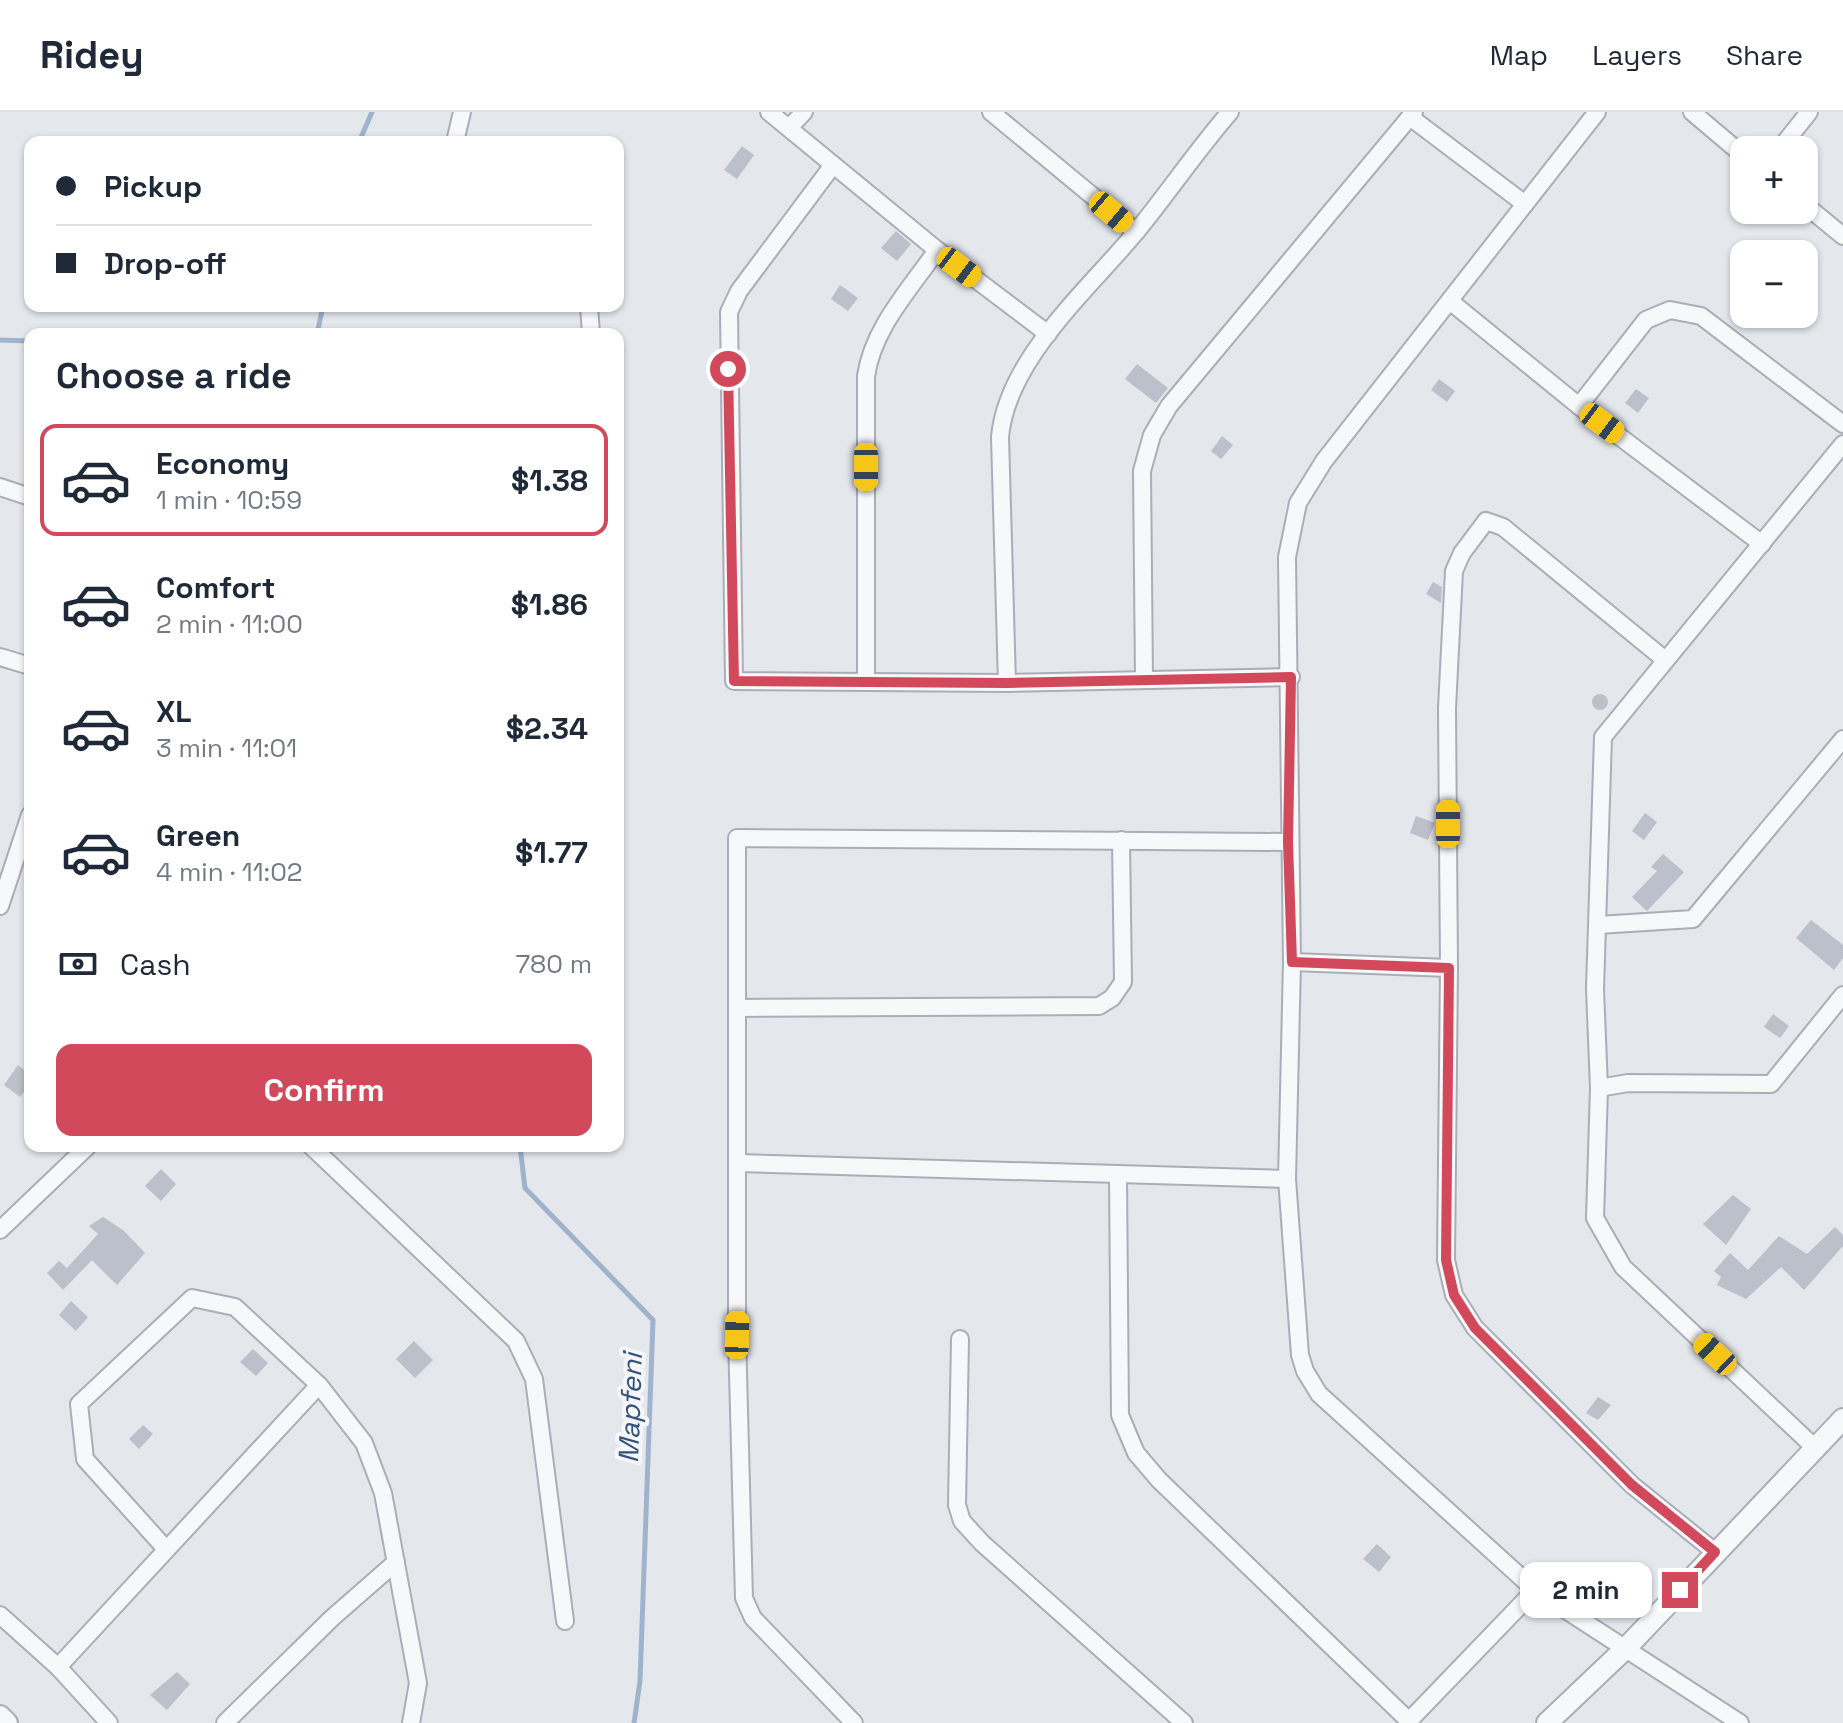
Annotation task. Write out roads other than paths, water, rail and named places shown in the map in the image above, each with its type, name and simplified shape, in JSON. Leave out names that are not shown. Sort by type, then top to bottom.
[{"type":"street","points":[[456,136],[462,112]]},
{"type":"street","points":[[769,112],[937,250],[1048,334]]},
{"type":"street","points":[[789,128],[804,112]]},
{"type":"street","points":[[991,112],[1136,232]]},
{"type":"street","points":[[1597,112],[1324,461],[1298,503],[1287,557],[1291,677],[1288,842],[1292,962],[1287,1179],[1300,1355],[1305,1371],[1319,1394],[1535,1590],[1740,1723]]},
{"type":"street","points":[[1692,112],[1730,144]]},
{"type":"street","points":[[1790,136],[1809,112]]},
{"type":"street","points":[[1007,683],[1002,416],[1011,394],[1048,334],[1136,232],[1224,114]]},
{"type":"street","points":[[1144,679],[1142,471],[1152,435],[1169,406],[1412,114],[1525,204]]},
{"type":"street","points":[[833,165],[739,291],[729,312],[734,681],[1007,683],[1291,677]]},
{"type":"street","points":[[1818,215],[1843,236]]},
{"type":"street","points":[[866,680],[866,376],[869,355],[877,337],[937,250]]},
{"type":"street","points":[[1451,302],[1579,406],[1762,544]]},
{"type":"street","points":[[1579,406],[1646,320],[1670,310],[1701,316],[1843,424]]},
{"type":"street","points":[[1814,1447],[1623,1267],[1608,1246],[1595,1218],[1603,737],[1843,444]]},
{"type":"street","points":[[0,487],[24,495]]},
{"type":"street","points":[[1664,659],[1503,527],[1486,521],[1462,553],[1454,571],[1447,708],[1449,968],[1446,1260],[1454,1295],[1475,1328],[1632,1485],[1715,1552]]},
{"type":"street","points":[[0,657],[24,664]]},
{"type":"street","points":[[1598,925],[1693,919],[1843,739]]},
{"type":"street","points":[[0,906],[24,833]]},
{"type":"street","points":[[854,1723],[753,1618],[744,1598],[737,1335],[740,1163],[737,838],[1288,842]]},
{"type":"street","points":[[739,1008],[1099,1006],[1112,998],[1123,982],[1121,840]]},
{"type":"street","points":[[1292,962],[1449,968]]},
{"type":"street","points":[[1599,1088],[1628,1083],[1771,1084],[1843,995]]},
{"type":"street","points":[[0,1230],[82,1152]]},
{"type":"street","points":[[317,1152],[516,1341],[528,1360],[534,1379],[565,1621]]},
{"type":"street","points":[[740,1163],[1287,1179]]},
{"type":"street","points":[[1118,1175],[1120,1415],[1136,1453],[1159,1480],[1408,1722],[1535,1590]]},
{"type":"street","points":[[165,1548],[85,1459],[79,1404],[192,1298],[235,1307],[319,1385],[364,1443],[383,1493],[418,1683],[411,1723]]},
{"type":"street","points":[[960,1339],[957,1505],[962,1521],[982,1543],[1184,1723]]},
{"type":"street","points":[[58,1667],[319,1385]]},
{"type":"street","points":[[1547,1723],[1627,1647],[1843,1419]]},
{"type":"street","points":[[225,1723],[332,1618],[396,1562]]},
{"type":"street","points":[[0,1615],[58,1667],[109,1723]]},
{"type":"street","points":[[0,1716],[7,1723]]},
{"type":"waterway","points":[[362,136],[372,112]]},
{"type":"waterway","points":[[318,328],[322,312]]},
{"type":"waterway","points":[[0,340],[24,341]]},
{"type":"waterway","name":"Mapfeni","points":[[521,1152],[525,1188],[653,1320],[640,1681],[634,1723]]}]
